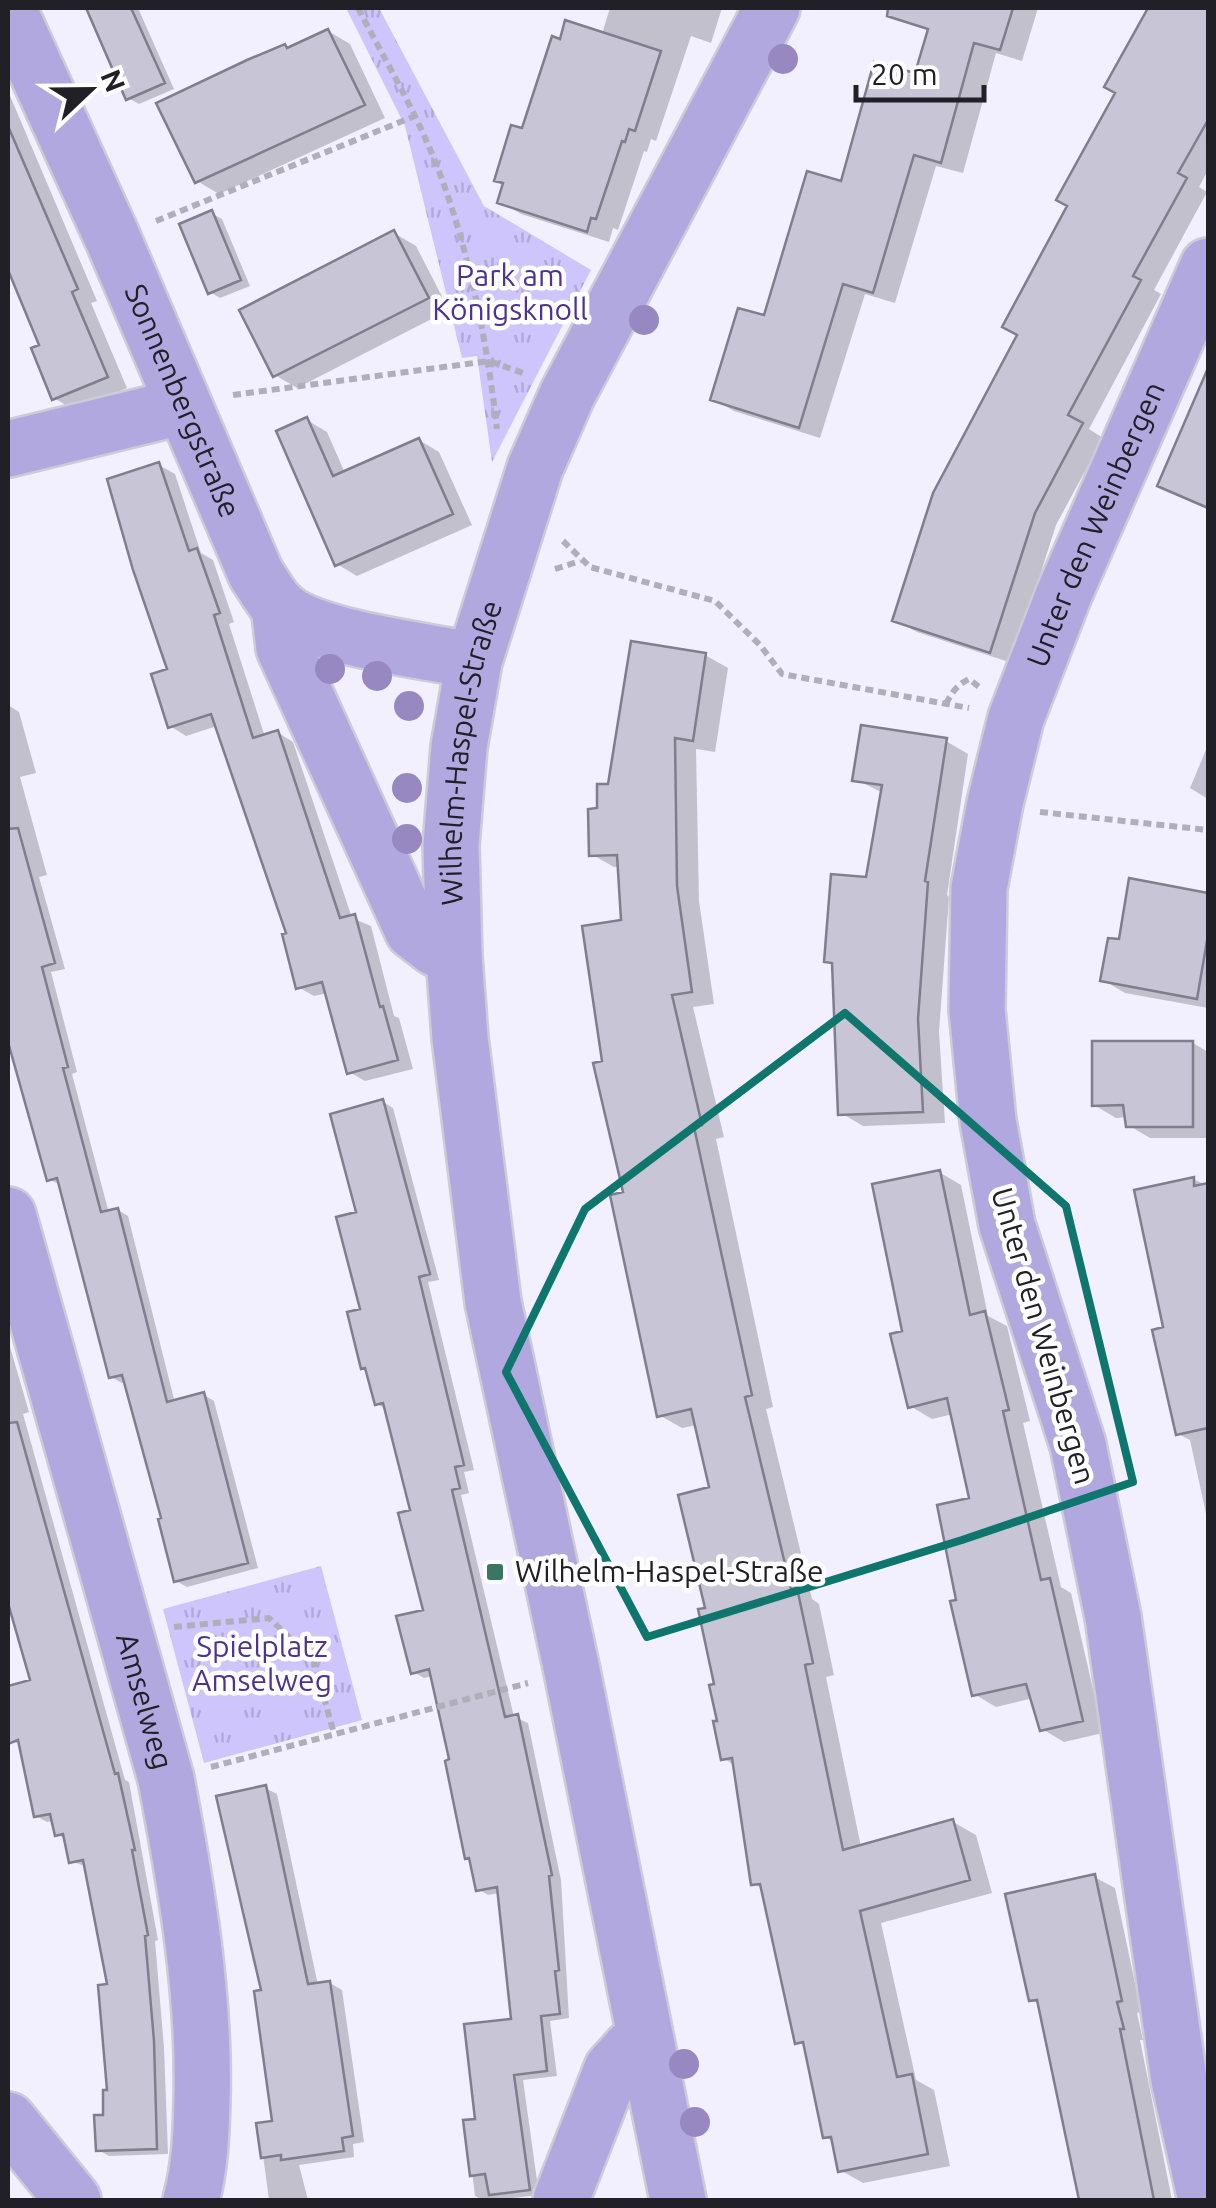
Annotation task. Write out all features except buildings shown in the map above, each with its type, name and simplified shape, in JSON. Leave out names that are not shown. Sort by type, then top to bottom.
[{"type":"street","name":"Sonnenbergstraße","points":[[8,8],[113,238],[256,574],[279,606]]},
{"type":"street","name":"Wilhelm-Haspel-Straße","points":[[678,2200],[572,1671],[492,1302],[469,1126],[454,956],[453,826],[458,747],[474,660],[520,512],[567,394],[772,8]]},
{"type":"street","name":"Unter den Weinbergen","points":[[1206,2200],[1179,2080],[1105,1579],[1078,1445],[1008,1225],[988,1121],[978,1010],[979,888],[1016,718],[1064,594],[1208,266]]},
{"type":"street","points":[[8,449],[184,406]]},
{"type":"street","points":[[279,606],[299,621],[356,637],[474,660]]},
{"type":"street","points":[[279,606],[284,648],[414,931],[435,948],[454,956]]},
{"type":"street","name":"Amselweg","points":[[8,1215],[166,1779],[196,1960],[203,2053],[200,2154],[190,2200]]},
{"type":"street","points":[[562,2200],[612,2069],[631,2048],[646,2043]]},
{"type":"street","points":[[8,2120],[73,2200]]},
{"type":"path","points":[[358,8],[415,116],[451,203],[489,361],[497,432]]},
{"type":"path","points":[[113,238],[415,116]]},
{"type":"path","points":[[184,406],[226,396],[489,361],[525,373]]},
{"type":"path","points":[[567,544],[590,567],[715,601],[760,645],[782,674],[962,707]]},
{"type":"path","points":[[995,803],[1053,815],[1208,830]]},
{"type":"path","points":[[125,1631],[269,1618],[314,1661],[334,1734]]},
{"type":"path","points":[[166,1779],[572,1671]]},
{"type":"highlighted area","points":[[845,1013],[1066,1206],[1133,1482],[962,1540],[647,1637],[506,1372],[585,1209]]},
{"type":"green space","name":"Park am Königsknoll","points":[[346,8],[379,8],[484,206],[591,270],[492,462],[477,356],[462,358],[405,126]]},
{"type":"green space","name":"Spielplatz Amselweg","points":[[321,1566],[362,1720],[204,1763],[163,1609]]},
{"type":"place","name":"Wilhelm-Haspel-Straße","points":[[495,1572]]}]
